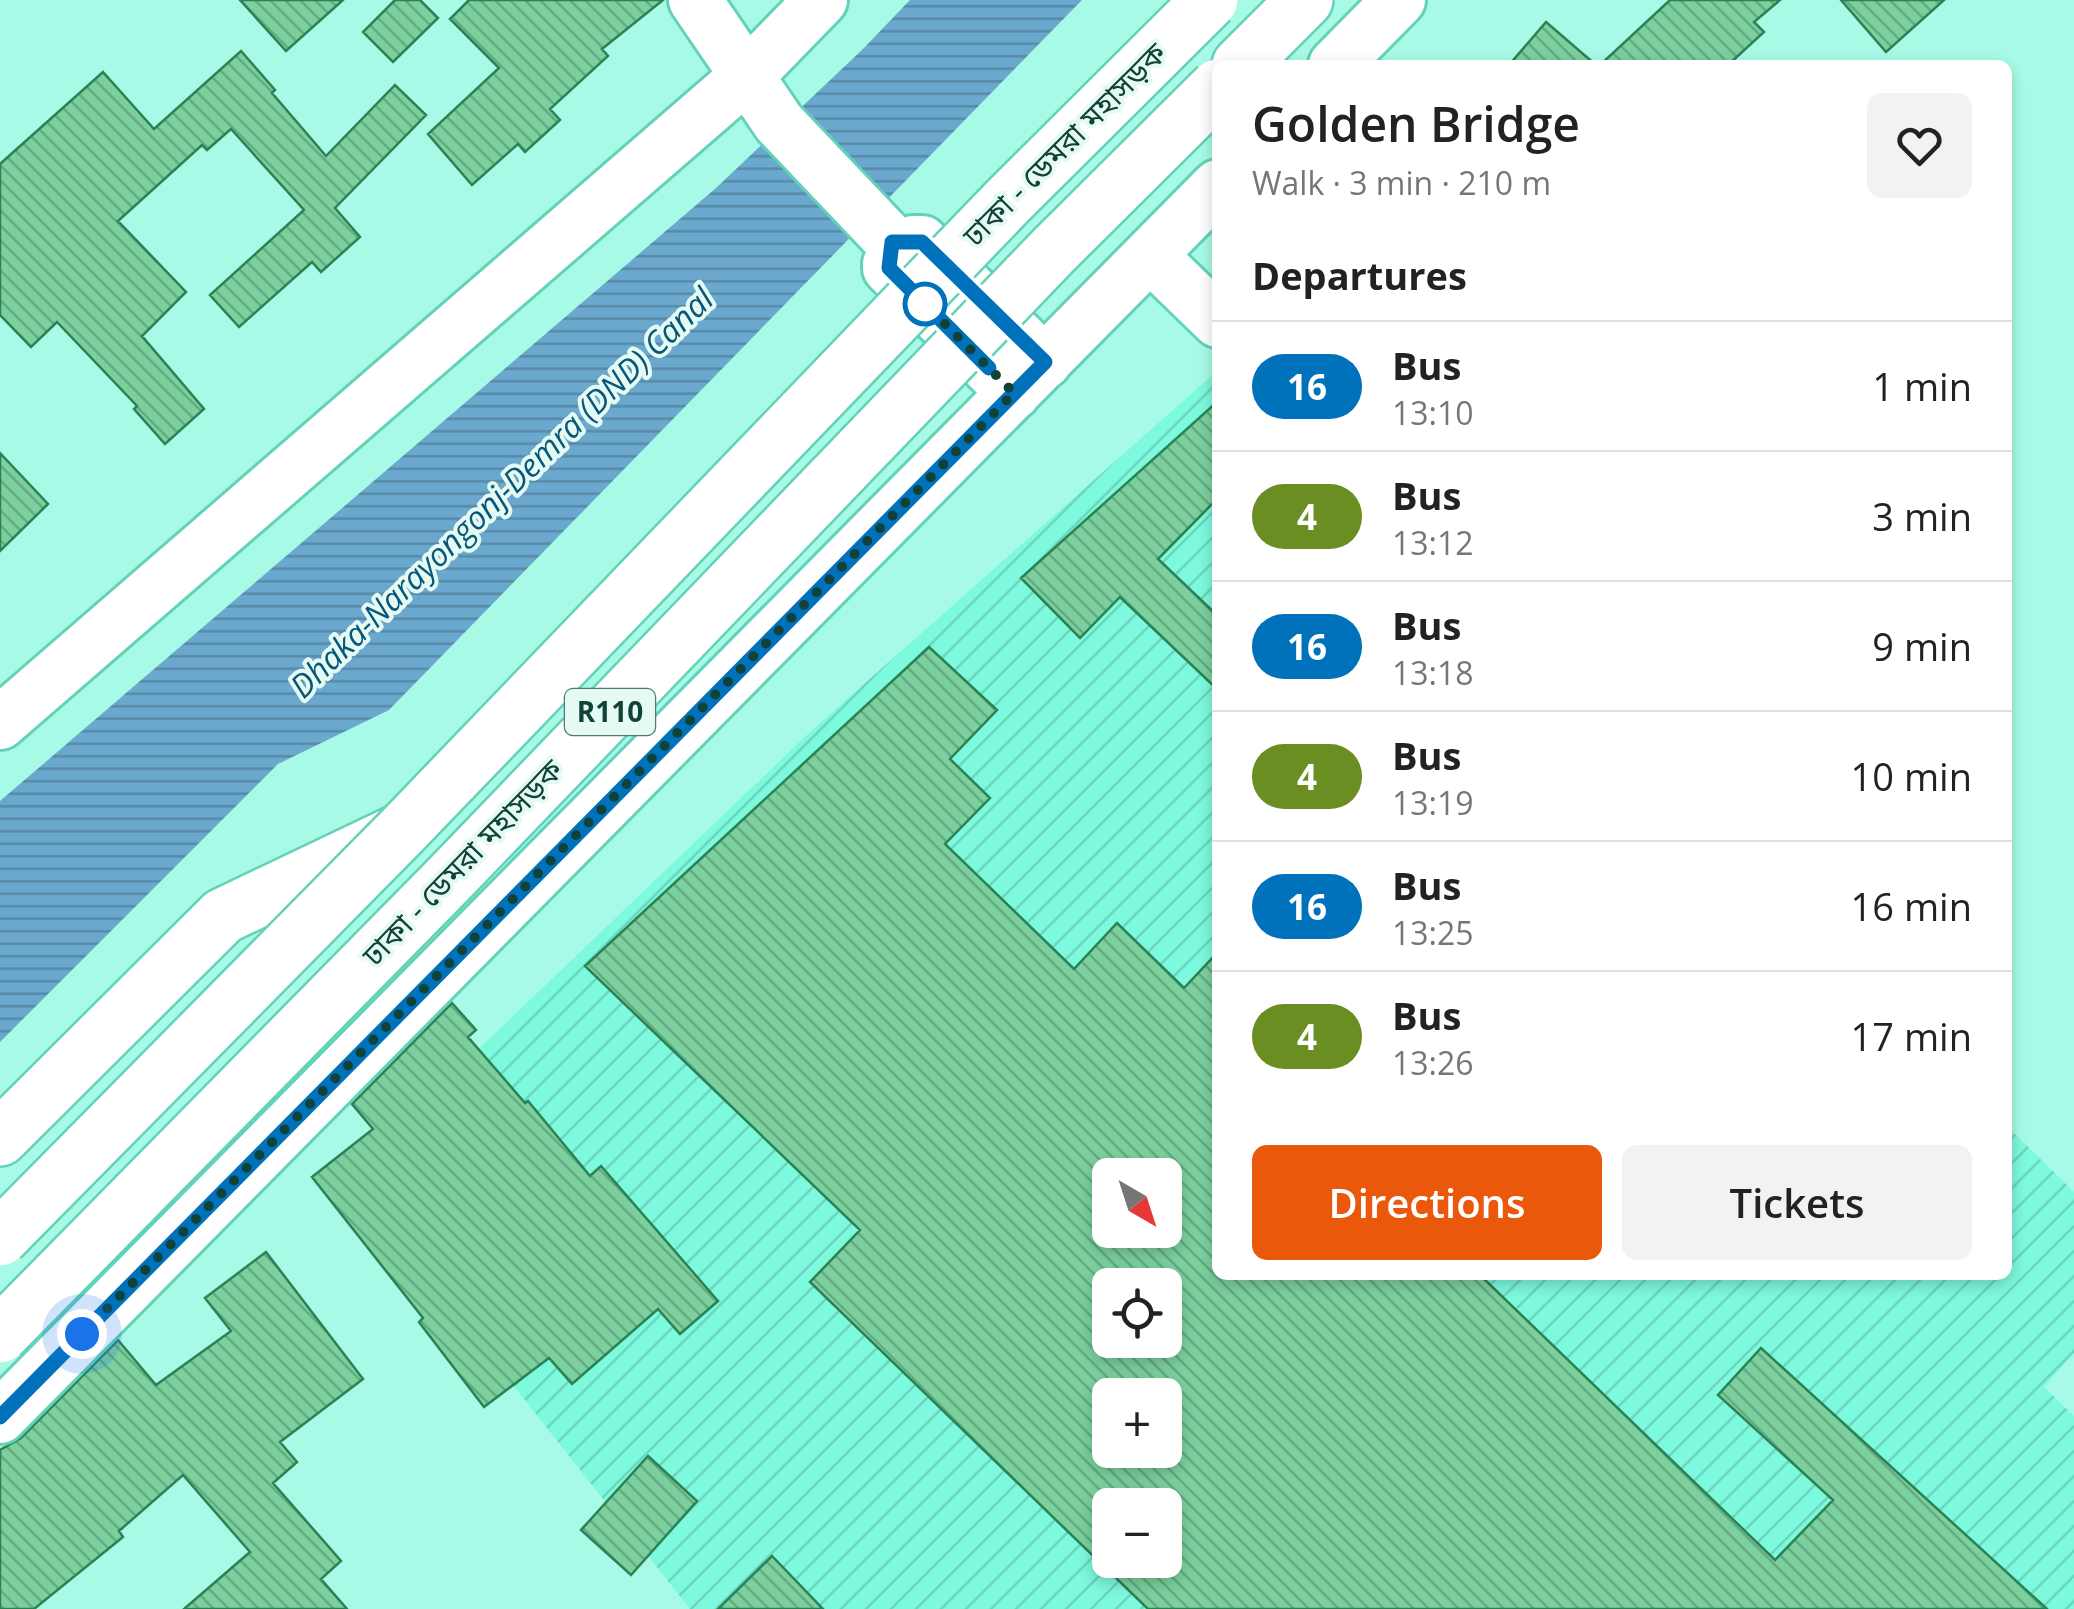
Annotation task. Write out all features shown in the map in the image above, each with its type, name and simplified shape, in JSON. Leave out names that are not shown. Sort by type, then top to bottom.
[{"type":"main road","name":"ঢাকা - ডেমরা মহাসড়ক","points":[[0,1238],[402,830],[1006,202],[1210,0]]},
{"type":"main road","points":[[1245,60],[1306,0]]},
{"type":"main road","name":"ঢাকা - ডেমরা মহাসড়ক","points":[[0,1335],[449,878],[1054,250],[1212,94]]},
{"type":"main road","points":[[0,1138],[223,916],[402,830]]},
{"type":"street","points":[[695,0],[779,123],[883,233],[889,268],[1029,377]]},
{"type":"street","points":[[0,723],[748,75],[821,0]]},
{"type":"street","points":[[1341,60],[1399,0]]},
{"type":"street","points":[[0,1417],[1212,192]]},
{"type":"street","points":[[1150,255],[1212,315]]},
{"type":"shaded area","points":[[1212,375],[1212,1280],[2012,1280],[2012,1131],[2074,1192],[2074,1353],[2044,1387],[2074,1416],[2074,1609],[690,1609],[347,1175],[810,732]]},
{"type":"water","name":"Dhaka-Narayongonj-Demra (DND) Canal","points":[[910,0],[1082,0],[389,710],[278,764],[0,1042],[0,801],[716,188]]},
{"type":"building","points":[[240,0],[343,0],[286,51]]},
{"type":"building","points":[[395,0],[420,0],[438,18],[393,62],[363,32]]},
{"type":"building","points":[[469,0],[663,0],[602,49],[608,56],[550,109],[560,120],[525,152],[518,144],[472,185],[428,134],[499,68],[450,19]]},
{"type":"building","points":[[1670,0],[1780,0],[1754,22],[1764,32],[1733,60],[1605,60]]},
{"type":"building","points":[[1841,0],[1944,0],[1886,52]]},
{"type":"building","points":[[1546,22],[1590,60],[1513,60]]},
{"type":"building","points":[[241,51],[326,156],[395,85],[426,115],[335,208],[360,237],[321,272],[312,262],[239,327],[210,295],[304,210],[231,129],[207,150],[202,145],[118,221],[186,292],[142,336],[204,409],[165,444],[134,409],[137,406],[57,322],[31,347],[0,315],[0,164],[103,72],[154,129]]},
{"type":"building","points":[[1212,406],[1212,504],[1158,559],[1212,610],[1212,684],[1120,597],[1080,638],[1021,578]]},
{"type":"building","points":[[0,453],[48,504],[0,551]]},
{"type":"building","points":[[929,647],[997,710],[950,759],[990,798],[945,844],[1074,969],[1117,923],[1184,988],[1212,958],[1212,1280],[1485,1280],[1775,1560],[1833,1500],[1718,1395],[1761,1348],[2047,1609],[1148,1609],[1116,1578],[1182,1578],[1182,1488],[1092,1488],[1092,1555],[810,1282],[860,1230],[585,966]]},
{"type":"building","points":[[452,1003],[476,1030],[468,1037],[590,1176],[601,1166],[718,1301],[680,1334],[658,1309],[572,1384],[549,1358],[484,1407],[419,1322],[423,1318],[312,1177],[373,1129],[352,1104]]},
{"type":"building","points":[[266,1252],[363,1379],[280,1442],[297,1462],[273,1483],[341,1561],[321,1579],[347,1609],[184,1609],[250,1552],[183,1475],[119,1531],[123,1537],[34,1609],[0,1609],[0,1450],[21,1438],[118,1340],[156,1385],[231,1331],[205,1298]]},
{"type":"building","points":[[648,1456],[697,1501],[631,1575],[581,1530]]},
{"type":"building","points":[[772,1556],[823,1609],[718,1609]]},
{"type":"bus line","name":"16","points":[[0,1417],[1045,362],[922,242],[892,242],[889,268],[989,368]]},
{"type":"route","points":[[82,1334],[1014,393],[914,293],[925,304]]}]
